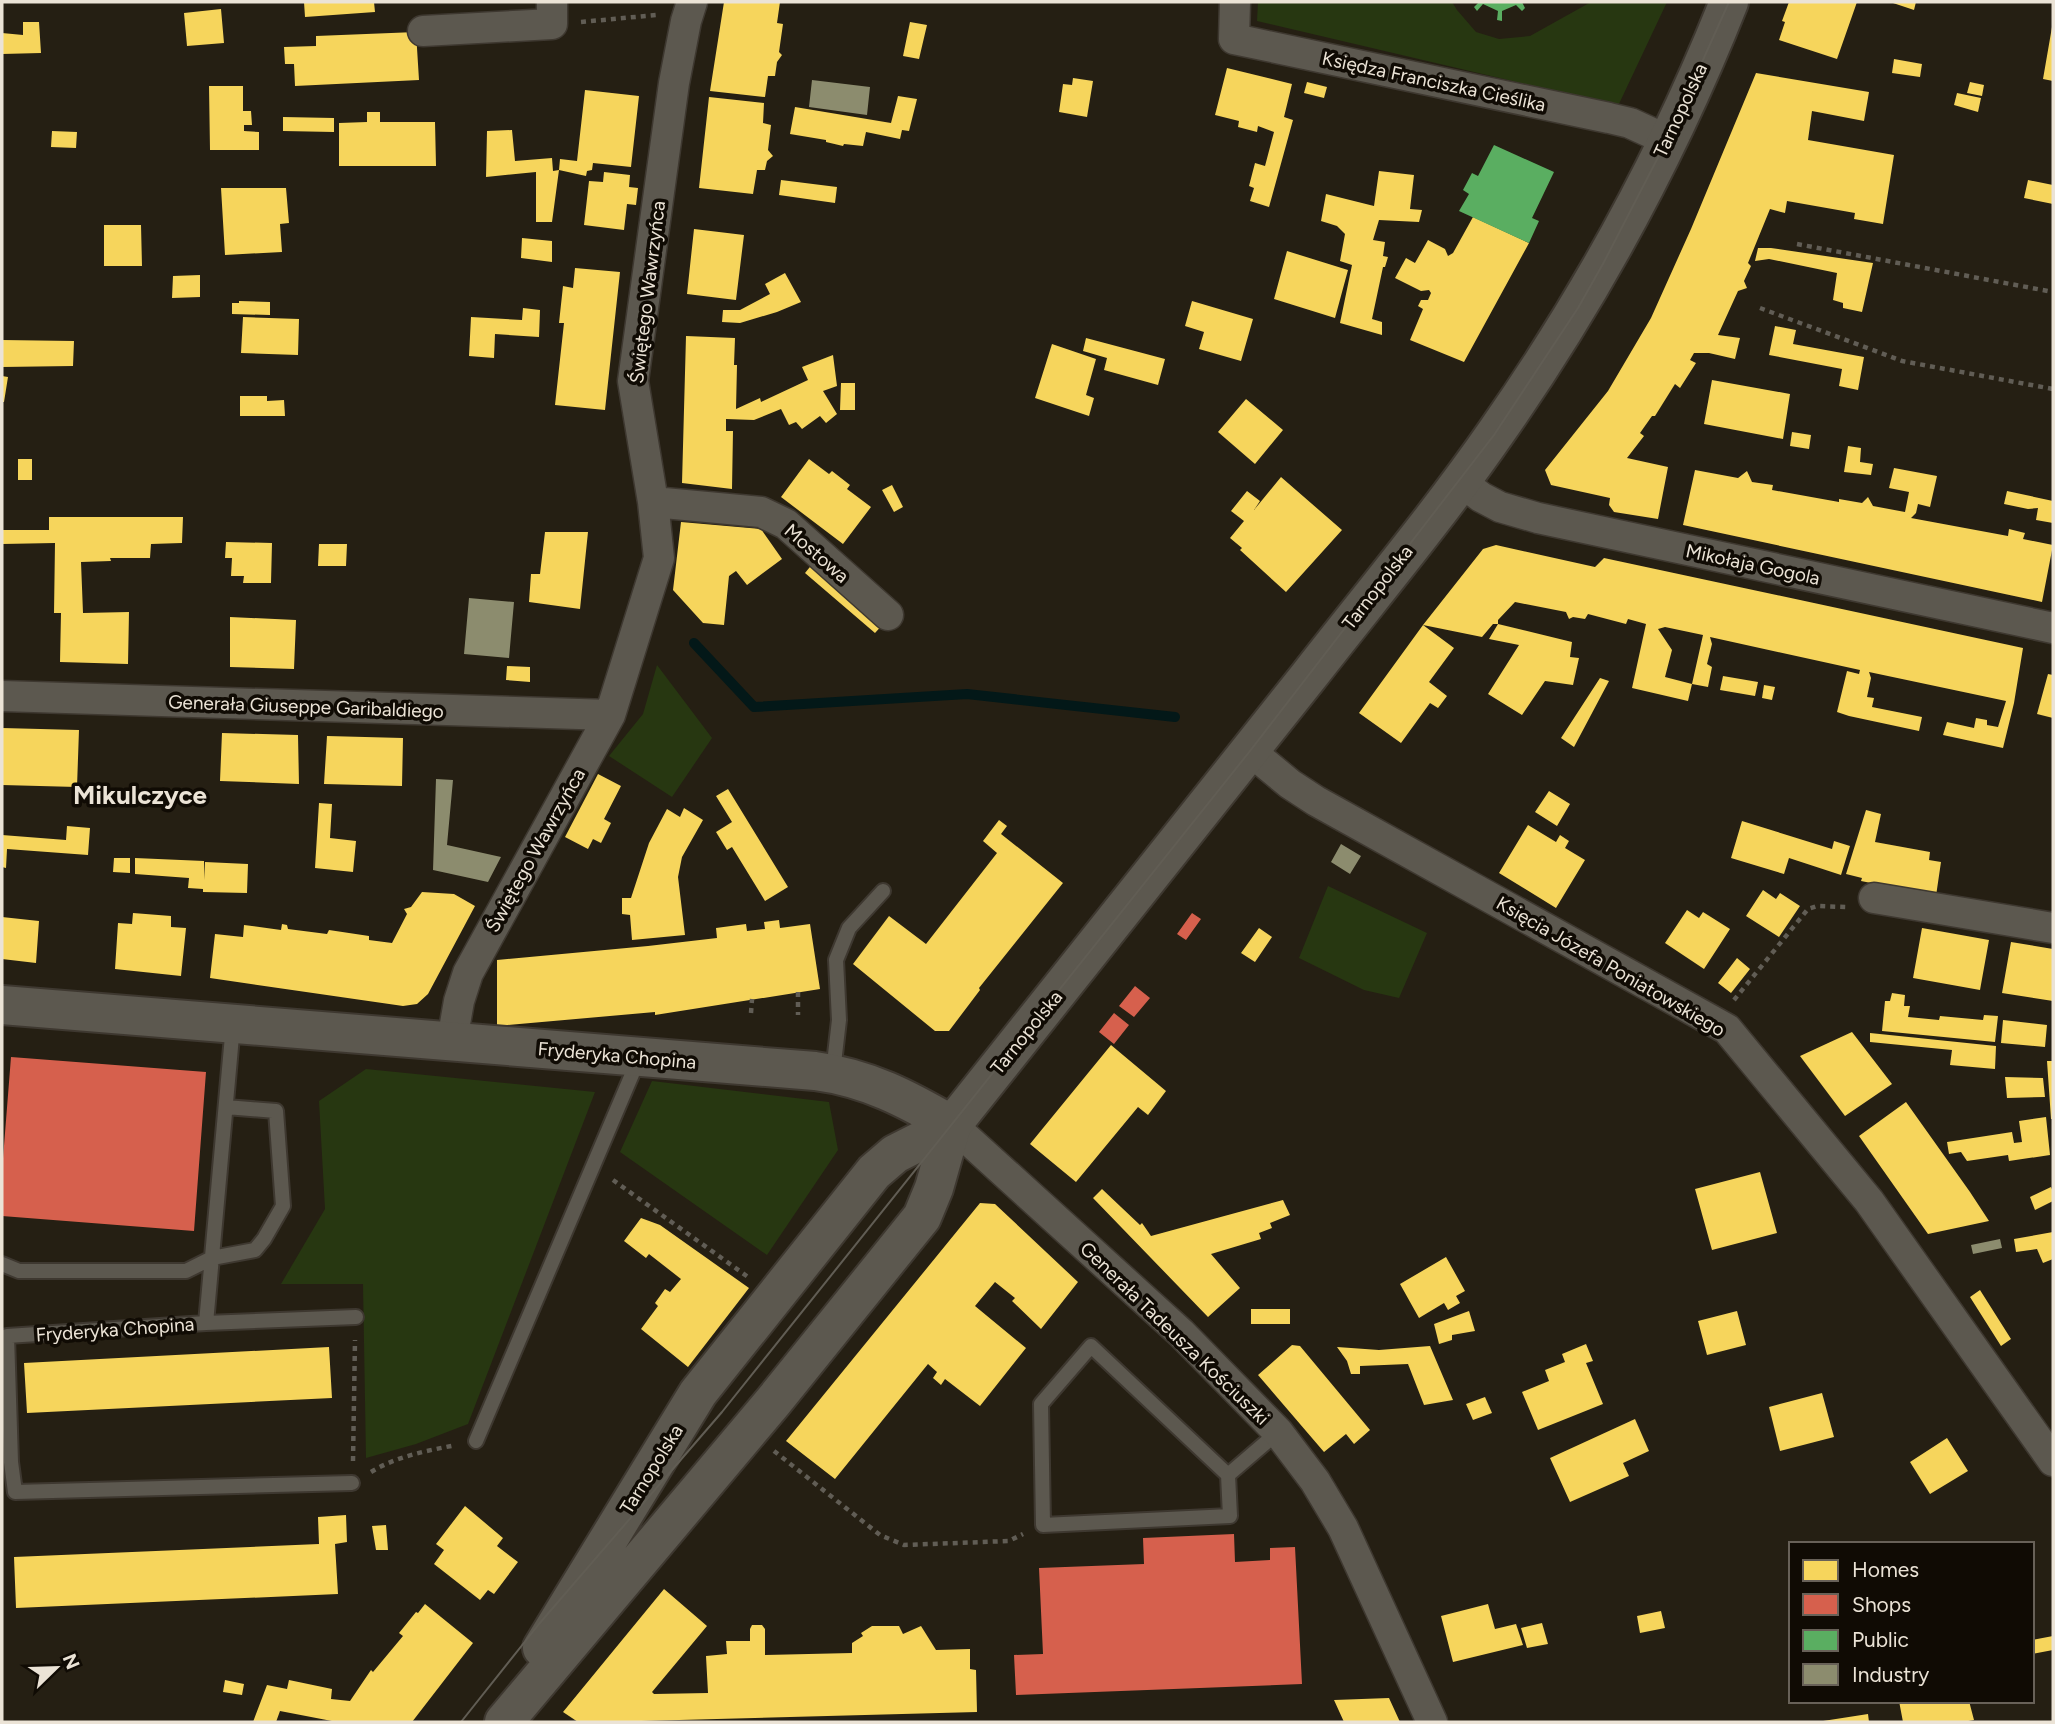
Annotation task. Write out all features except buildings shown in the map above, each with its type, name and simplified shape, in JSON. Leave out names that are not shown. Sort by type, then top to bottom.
[{"type":"main road","name":"Tarnopolska","points":[[504,1722],[764,1412],[922,1217],[934,1188],[952,1125],[1250,751],[1494,435],[1578,308],[1638,199],[1729,2]]},
{"type":"main road","name":"Fryderyka Chopina","points":[[2,1004],[833,1074],[896,1094],[952,1125]]},
{"type":"main road","name":"Tarnopolska","points":[[498,1722],[646,1476],[698,1393],[723,1360],[873,1172],[895,1154],[952,1125]]},
{"type":"street","points":[[423,31],[552,24],[552,2]]},
{"type":"street","name":"Księdza Franciszka Cieślika","points":[[1235,2],[1234,39],[1609,118],[1630,123],[1667,139]]},
{"type":"street","name":"Świętego Wawrzyńca","points":[[452,1041],[459,1001],[468,973],[610,715],[659,558],[653,502],[633,381],[674,83],[689,11]]},
{"type":"street","name":"Mikołaja Gogola","points":[[1460,481],[1500,507],[1538,518],[2053,628]]},
{"type":"street","name":"Mostowa","points":[[653,502],[761,512],[774,517],[807,542],[888,615]]},
{"type":"street","name":"Generała Giuseppe Garibaldiego","points":[[2,696],[610,715]]},
{"type":"street","name":"Księcia Józefa Poniatowskiego","points":[[1250,751],[1290,784],[1316,801],[1727,1029],[1870,1201],[2053,1461]]},
{"type":"street","points":[[1874,898],[2053,928]]},
{"type":"street","name":"Generała Tadeusza Kościuszki","points":[[952,1125],[1181,1332],[1278,1432],[1315,1481],[1343,1528],[1432,1722]]},
{"type":"lane","points":[[833,1074],[839,1020],[836,960],[849,928],[883,891]]},
{"type":"lane","name":"Fryderyka Chopina","points":[[234,1024],[206,1323],[7,1336],[11,1462],[15,1492],[352,1483]]},
{"type":"lane","points":[[477,1441],[639,1056]]},
{"type":"lane","points":[[2,1264],[19,1271],[186,1271],[212,1258],[255,1250],[282,1206],[276,1111],[226,1107]]},
{"type":"lane","points":[[206,1323],[356,1317]]},
{"type":"lane","points":[[1091,1346],[1228,1475],[1230,1516],[1043,1525],[1041,1404],[1091,1346]]},
{"type":"lane","points":[[1228,1475],[1278,1432]]},
{"type":"path","points":[[580,22],[689,11]]},
{"type":"path","points":[[1797,244],[2053,292]]},
{"type":"path","points":[[1760,308],[1902,361],[2053,389]]},
{"type":"path","points":[[1716,1023],[1808,909],[1817,906],[1854,907],[1874,898]]},
{"type":"path","points":[[798,992],[798,1015]]},
{"type":"path","points":[[751,1013],[752,999]]},
{"type":"path","points":[[593,1166],[749,1277]]},
{"type":"path","points":[[352,1483],[356,1317]]},
{"type":"path","points":[[352,1483],[383,1465],[411,1455],[477,1441]]},
{"type":"path","points":[[768,1446],[880,1535],[904,1545],[1009,1541],[1043,1525]]},
{"type":"green space","points":[[1258,2],[1452,2],[1476,32],[1499,39],[1530,36],[1591,2],[1667,2],[1618,106],[1257,21]]},
{"type":"green space","points":[[657,665],[712,738],[672,797],[609,756],[643,714]]},
{"type":"green space","points":[[1328,886],[1427,933],[1399,998],[1364,990],[1299,958]]},
{"type":"green space","points":[[366,1069],[595,1092],[468,1424],[416,1444],[366,1458],[363,1284],[281,1284],[325,1209],[319,1101]]},
{"type":"green space","points":[[652,1081],[829,1102],[838,1150],[767,1255],[620,1152]]},
{"type":"waterway","points":[[694,643],[754,707],[967,694],[1175,717]]},
{"type":"tram line","points":[[461,1722],[539,1624],[722,1412],[1250,751],[1494,435],[1578,308],[1604,262],[1667,140],[1729,2]]},
{"type":"district","name":"Mikulczyce","points":[[140,795]]}]
